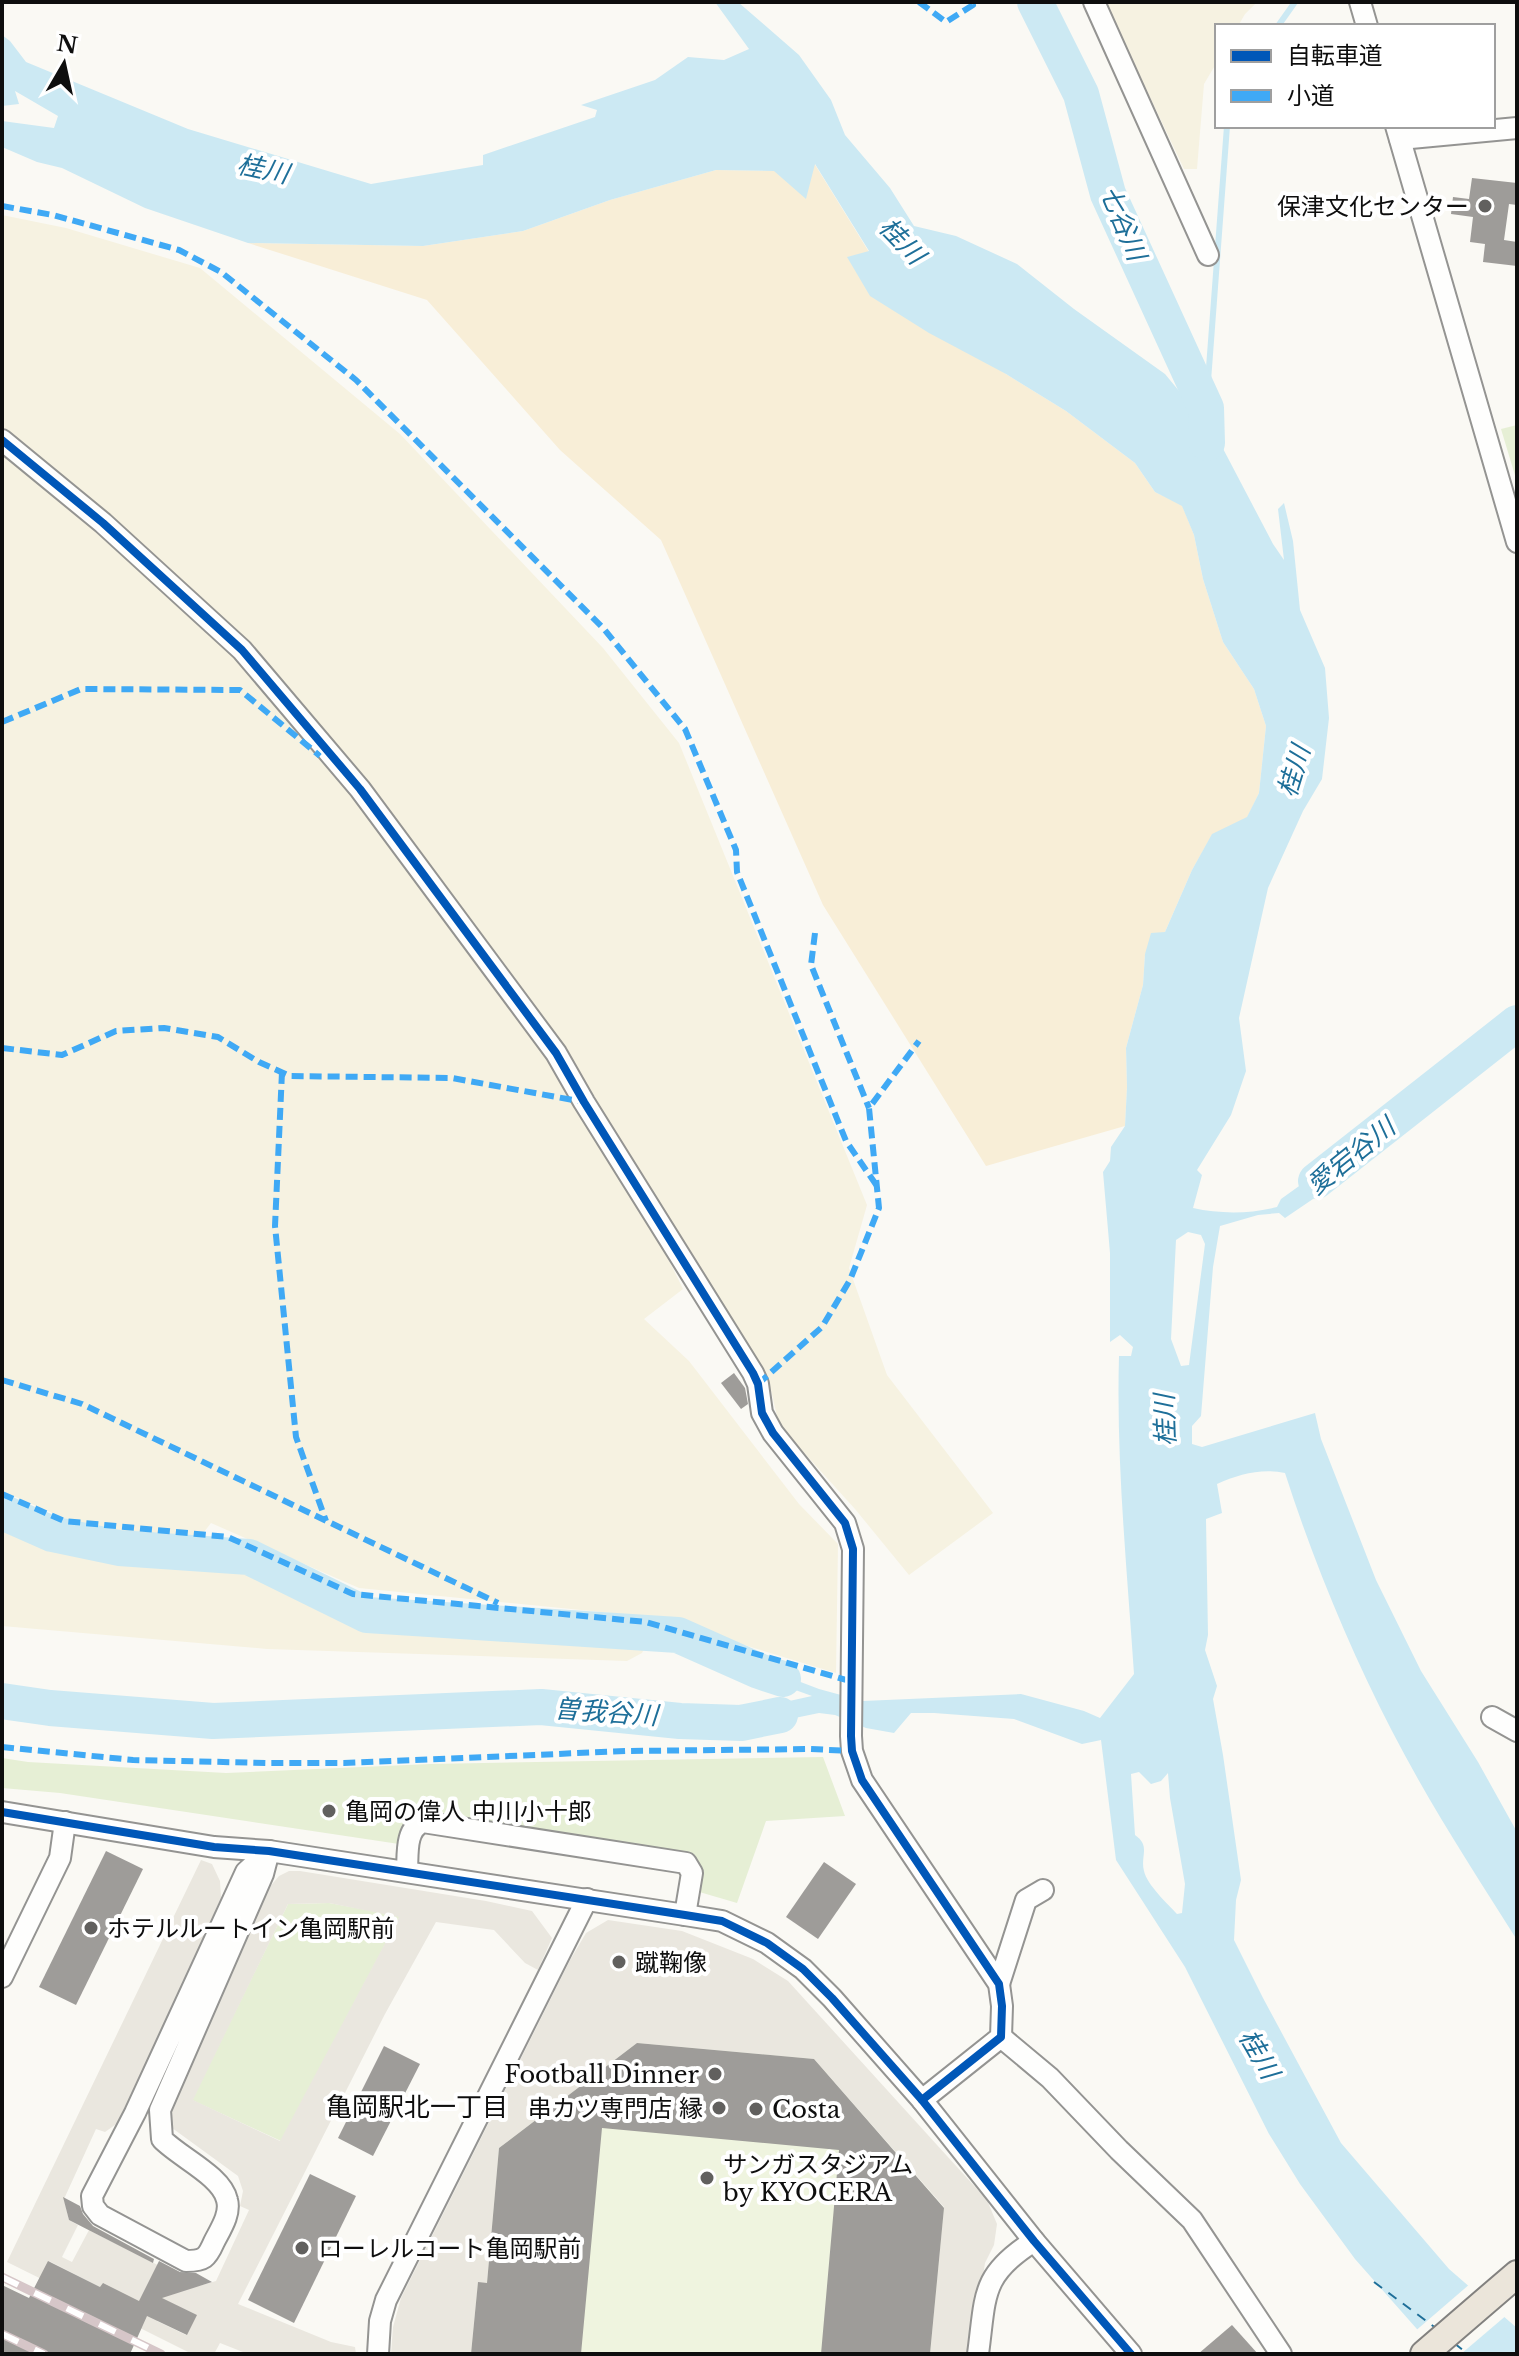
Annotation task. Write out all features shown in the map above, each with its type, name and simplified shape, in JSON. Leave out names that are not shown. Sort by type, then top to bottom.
[{"type":"main road","points":[[1424,2354],[1517,2274]]},
{"type":"street","points":[[1094,2],[1208,255]]},
{"type":"street","points":[[1360,2],[1366,24]]},
{"type":"street","points":[[1517,128],[1398,133],[1512,502],[1517,542]]},
{"type":"street","points":[[2,440],[103,523],[242,650],[360,789],[556,1053],[753,1373],[758,1384],[762,1413],[773,1433],[845,1523],[853,1549],[852,1751],[862,1780],[999,1984]]},
{"type":"street","points":[[1492,1717],[1517,1731]]},
{"type":"street","points":[[2,1812],[214,1847],[269,1851],[407,1871],[722,1921],[767,1943],[803,1969],[832,1998],[922,2100],[1034,2241],[1131,2354]]},
{"type":"street","points":[[2,1977],[60,1858],[65,1822]]},
{"type":"street","points":[[407,1871],[411,1833],[416,1824],[454,1826],[686,1863],[692,1873],[685,1915]]},
{"type":"street","points":[[269,1851],[263,1874],[160,2110],[162,2139],[218,2183],[228,2200],[226,2216],[209,2254],[200,2261],[186,2261],[100,2215],[93,2206],[92,2196],[135,2113],[246,1872],[269,1851]]},
{"type":"street","points":[[922,2100],[1001,2037],[999,1984],[1026,1900],[1043,1890]]},
{"type":"street","points":[[378,2354],[380,2321],[386,2300],[587,1899]]},
{"type":"street","points":[[1001,2037],[1050,2078],[1192,2220],[1281,2354]]},
{"type":"street","points":[[978,2354],[990,2282],[1001,2266],[1034,2241]]},
{"type":"shaded area","points":[[1105,2],[1257,2],[1239,24],[1215,24],[1215,65],[1204,84],[1197,169],[1184,169]]},
{"type":"shaded area","points":[[2,215],[66,228],[200,268],[400,434],[603,648],[679,743],[867,1205],[849,1268],[887,1375],[993,1513],[909,1575],[855,1509],[779,1425],[771,1390],[546,1020],[333,740],[228,624],[54,471],[2,433]]},
{"type":"shaded area","points":[[2,455],[52,491],[253,673],[375,817],[504,993],[569,1091],[656,1234],[683,1289],[644,1319],[689,1361],[799,1504],[838,1544],[836,1673],[652,1617],[359,1588],[211,1523],[197,1541],[82,1526],[2,1491]]},
{"type":"shaded area","points":[[2,1518],[63,1545],[240,1563],[358,1620],[647,1643],[642,1653],[627,1661],[267,1649],[2,1626]]},
{"type":"shaded area","points":[[201,1860],[212,1864],[220,1881],[221,1898],[122,2120],[105,2132],[96,2129],[64,2199],[69,2220],[78,2225],[62,2257],[72,2262],[89,2230],[199,2286],[216,2281],[249,2210],[240,2206],[243,2191],[238,2176],[168,2125],[167,2113],[268,1889],[279,1876],[289,1871],[300,1871],[532,1911],[552,1938],[538,1970],[525,1963],[494,1930],[436,1922],[385,2014],[238,2304],[331,2342],[355,2347],[356,2354],[248,2354],[220,2343],[214,2354],[192,2354],[118,2317],[137,2306],[49,2261],[100,2308],[7,2262]],"holes":[[[329,1903],[399,1917],[280,2141],[193,2100],[288,1904]],[[167,2301],[196,2315],[186,2335],[157,2321]]]},
{"type":"shaded area","points":[[608,1920],[682,1931],[753,1959],[788,1981],[987,2200],[997,2224],[994,2245],[985,2263],[971,2354],[930,2354],[944,2207],[814,2059],[637,2043],[499,2148],[487,2283],[478,2283],[471,2354],[391,2354],[393,2327],[401,2298],[569,1962],[586,1933]]},
{"type":"green space","points":[[1517,425],[1517,482],[1501,429]]},
{"type":"green space","points":[[823,1757],[845,1816],[766,1821],[737,1903],[696,1891],[701,1874],[420,1815],[405,1826],[399,1844],[60,1793],[2,1788],[2,1758],[226,1773],[430,1764]]},
{"type":"green space","points":[[329,1903],[400,1916],[281,2141],[192,2100],[288,1904]]},
{"type":"green space","name":"サンガスタジアム by KYOCERA","points":[[637,2043],[814,2059],[944,2208],[930,2354],[471,2354],[478,2282],[487,2283],[499,2148]]},
{"type":"sand","points":[[814,163],[869,252],[848,257],[1006,374],[1066,411],[1135,463],[1155,492],[1182,505],[1194,535],[1203,579],[1223,642],[1254,689],[1266,726],[1259,793],[1247,818],[1212,835],[1192,870],[1165,932],[1145,954],[1143,985],[1126,1048],[1125,1126],[986,1166],[823,905],[661,540],[560,450],[427,300],[248,243],[423,246],[523,231],[610,200],[716,170],[774,171]]},
{"type":"water","name":"桂川","points":[[715,2],[738,2],[799,55],[831,100],[845,135],[890,188],[914,226],[956,236],[1017,264],[1165,374],[1184,397],[1187,394],[1145,305],[1150,293],[1186,358],[1219,441],[1284,560],[1278,509],[1284,503],[1293,541],[1300,610],[1325,668],[1329,718],[1322,779],[1303,811],[1268,888],[1239,1018],[1246,1071],[1231,1115],[1197,1170],[1202,1175],[1193,1208],[1235,1212],[1277,1207],[1281,1199],[1348,1151],[1357,1153],[1343,1170],[1326,1177],[1313,1199],[1285,1218],[1279,1213],[1258,1215],[1220,1226],[1213,1267],[1201,1416],[1192,1426],[1192,1444],[1202,1447],[1315,1413],[1321,1439],[1376,1580],[1421,1671],[1517,1832],[1517,1940],[1436,1811],[1376,1700],[1333,1604],[1285,1473],[1268,1471],[1242,1475],[1217,1484],[1222,1513],[1206,1519],[1208,1635],[1205,1650],[1217,1686],[1213,1699],[1241,1880],[1236,1900],[1234,1940],[1341,2143],[1449,2269],[1517,2328],[1517,2354],[1439,2354],[1355,2259],[1300,2184],[1269,2134],[1185,1967],[1116,1860],[1101,1740],[1082,1744],[1014,1719],[934,1713],[911,1713],[894,1733],[819,1713],[732,1731],[735,1717],[757,1712],[762,1707],[812,1696],[759,1677],[738,1666],[740,1659],[819,1689],[863,1701],[1021,1694],[1100,1718],[1134,1674],[1118,1396],[1119,1356],[1131,1356],[1133,1347],[1120,1335],[1110,1342],[1110,1253],[1103,1172],[1110,1161],[1111,1147],[1125,1126],[1126,1048],[1143,985],[1145,954],[1151,933],[1165,932],[1192,870],[1212,834],[1247,817],[1259,793],[1266,726],[1254,689],[1223,642],[1203,579],[1194,535],[1182,506],[1155,492],[1135,463],[1066,411],[870,296],[847,257],[869,251],[815,164],[806,199],[774,171],[716,170],[610,200],[523,231],[423,246],[248,243],[145,208],[62,168],[37,162],[2,147],[2,121],[54,128],[58,116],[15,91],[19,104],[2,106],[2,35],[26,62],[188,129],[371,184],[483,165],[483,155],[595,117],[597,110],[581,105],[655,80],[688,57],[724,60],[749,49]],"holes":[[[1188,1232],[1201,1235],[1205,1244],[1189,1365],[1181,1366],[1171,1339],[1176,1240]],[[1139,1772],[1151,1784],[1161,1781],[1168,1773],[1185,1884],[1182,1913],[1177,1914],[1163,1900],[1144,1871],[1144,1847],[1135,1835],[1131,1774]]]},
{"type":"pier","points":[[1471,2283],[1508,2314],[1461,2354],[1433,2354],[1413,2333]]},
{"type":"building","points":[[1472,178],[1517,183],[1517,205],[1509,204],[1504,240],[1517,242],[1517,266],[1483,262],[1485,244],[1470,242],[1473,217],[1451,214],[1453,197],[1469,199]]},
{"type":"building","points":[[734,1373],[745,1388],[748,1404],[741,1409],[721,1383]]},
{"type":"building","name":"ホテルルートイン亀岡駅前","points":[[106,1851],[143,1869],[76,2005],[39,1987]]},
{"type":"building","points":[[824,1862],[856,1884],[818,1939],[786,1917]]},
{"type":"building","name":"サンガスタジアム by KYOCERA","points":[[637,2043],[814,2059],[944,2208],[930,2354],[821,2354],[839,2150],[602,2128],[581,2354],[471,2354],[478,2282],[487,2283],[499,2148]]},
{"type":"building","points":[[384,2046],[420,2064],[373,2156],[338,2138]]},
{"type":"building","name":"ローレルコート亀岡駅前","points":[[310,2174],[356,2196],[294,2323],[248,2300]]},
{"type":"building","points":[[63,2197],[80,2206],[93,2226],[154,2259],[153,2263],[69,2220]]},
{"type":"building","points":[[48,2261],[100,2287],[103,2283],[139,2301],[159,2261],[180,2272],[196,2273],[212,2282],[162,2298],[197,2315],[187,2335],[147,2316],[130,2354],[2,2354],[2,2285],[29,2298]]},
{"type":"building","points":[[1232,2325],[1258,2354],[1198,2354]]},
{"type":"waterway","name":"七谷川","points":[[1035,2],[1081,94],[1108,194],[1206,408],[1207,443]]},
{"type":"waterway","points":[[1279,24],[1295,2]]},
{"type":"waterway","points":[[1206,408],[1227,128]]},
{"type":"waterway","name":"愛宕谷川","points":[[1316,1181],[1517,1023]]},
{"type":"waterway","points":[[2,1512],[52,1534],[119,1548],[249,1557],[367,1615],[678,1635],[783,1679]]},
{"type":"waterway","name":"曽我谷川","points":[[2,1701],[50,1708],[213,1721],[541,1707],[680,1721],[741,1723],[780,1715]]},
{"type":"ferry route","points":[[1374,2282],[1437,2329]]},
{"type":"ferry route","points":[[1454,2343],[1468,2354]]},
{"type":"railway","points":[[2,2277],[161,2354]]},
{"type":"railway","points":[[2,2334],[44,2354]]},
{"type":"marked path","points":[[919,2],[946,22],[973,5],[970,2]]},
{"type":"marked path","points":[[2,206],[53,215],[179,250],[221,272],[356,380],[604,629],[685,729],[736,850],[737,872],[846,1141],[877,1186]]},
{"type":"marked path","points":[[2,722],[81,689],[240,690],[320,756]]},
{"type":"marked path","points":[[815,933],[811,965],[869,1108]]},
{"type":"marked path","points":[[2,1048],[62,1055],[116,1031],[164,1028],[218,1037],[259,1062],[290,1076],[452,1078],[584,1102]]},
{"type":"marked path","points":[[758,1384],[822,1327],[850,1280],[879,1208],[869,1108],[919,1041]]},
{"type":"marked path","points":[[282,1072],[275,1226],[296,1437],[326,1521]]},
{"type":"marked path","points":[[2,1380],[82,1404],[498,1603]]},
{"type":"marked path","points":[[2,1494],[64,1521],[228,1537],[353,1594],[646,1622],[850,1681]]},
{"type":"marked path","points":[[2,1747],[133,1760],[268,1763],[344,1763],[627,1751],[852,1751]]},
{"type":"cycle path","points":[[2,440],[103,523],[242,650],[360,789],[556,1053],[753,1373],[758,1384],[762,1413],[773,1433],[845,1523],[853,1549],[852,1751],[862,1780],[999,1984],[1002,2006],[1001,2037],[922,2100]]},
{"type":"cycle path","points":[[2,1812],[214,1847],[269,1851],[722,1921],[767,1943],[803,1969],[832,1998],[922,2100],[1034,2241],[1131,2354]]},
{"type":"place","name":"保津文化センター","points":[[1485,206]]},
{"type":"place","name":"亀岡の偉人 中川小十郎","points":[[329,1811]]},
{"type":"place","name":"ホテルルートイン亀岡駅前","points":[[91,1928]]},
{"type":"place","name":"蹴鞠像","points":[[619,1962]]},
{"type":"place","name":"Football Dinner","points":[[715,2074]]},
{"type":"place","name":"串カツ専門店 縁","points":[[719,2108]]},
{"type":"place","name":"Costa","points":[[756,2109]]},
{"type":"place","name":"サンガスタジアム by KYOCERA","points":[[707,2178]]},
{"type":"place","name":"ローレルコート亀岡駅前","points":[[302,2248]]},
{"type":"district","name":"亀岡駅北一丁目","points":[[417,2107]]}]
